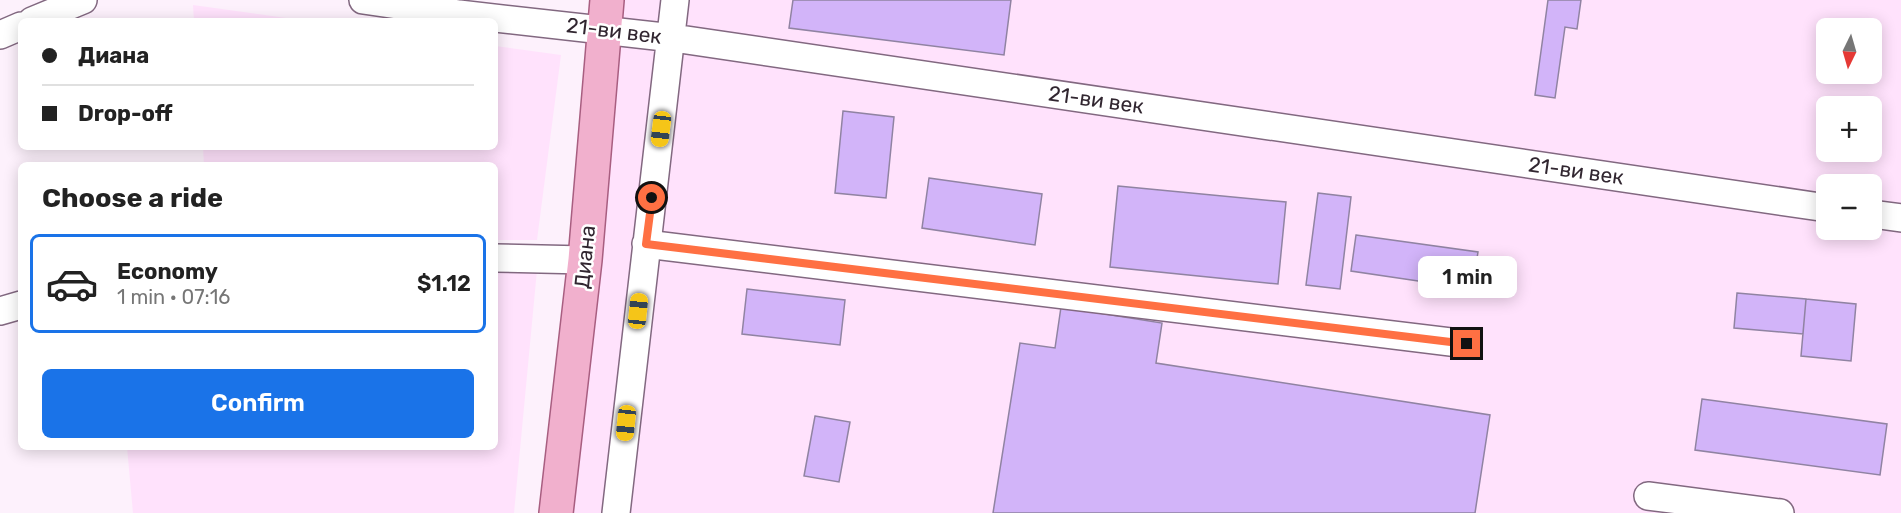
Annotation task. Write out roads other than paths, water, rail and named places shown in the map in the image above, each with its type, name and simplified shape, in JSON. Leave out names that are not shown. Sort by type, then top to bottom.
[{"type":"main road","name":"Диана","points":[[556,513],[585,260],[606,14]]},
{"type":"street","points":[[39,18],[83,0]]},
{"type":"street","name":"21-ви век","points":[[363,0],[459,14],[606,14],[673,38],[1816,206]]},
{"type":"street","points":[[616,513],[646,244],[673,38],[675,0]]},
{"type":"street","points":[[0,35],[18,27]]},
{"type":"street","points":[[1882,215],[1901,218]]},
{"type":"street","points":[[646,244],[1467,344]]},
{"type":"street","points":[[498,258],[585,260]]},
{"type":"street","points":[[0,311],[18,306]]},
{"type":"street","points":[[1648,496],[1780,513]]}]
